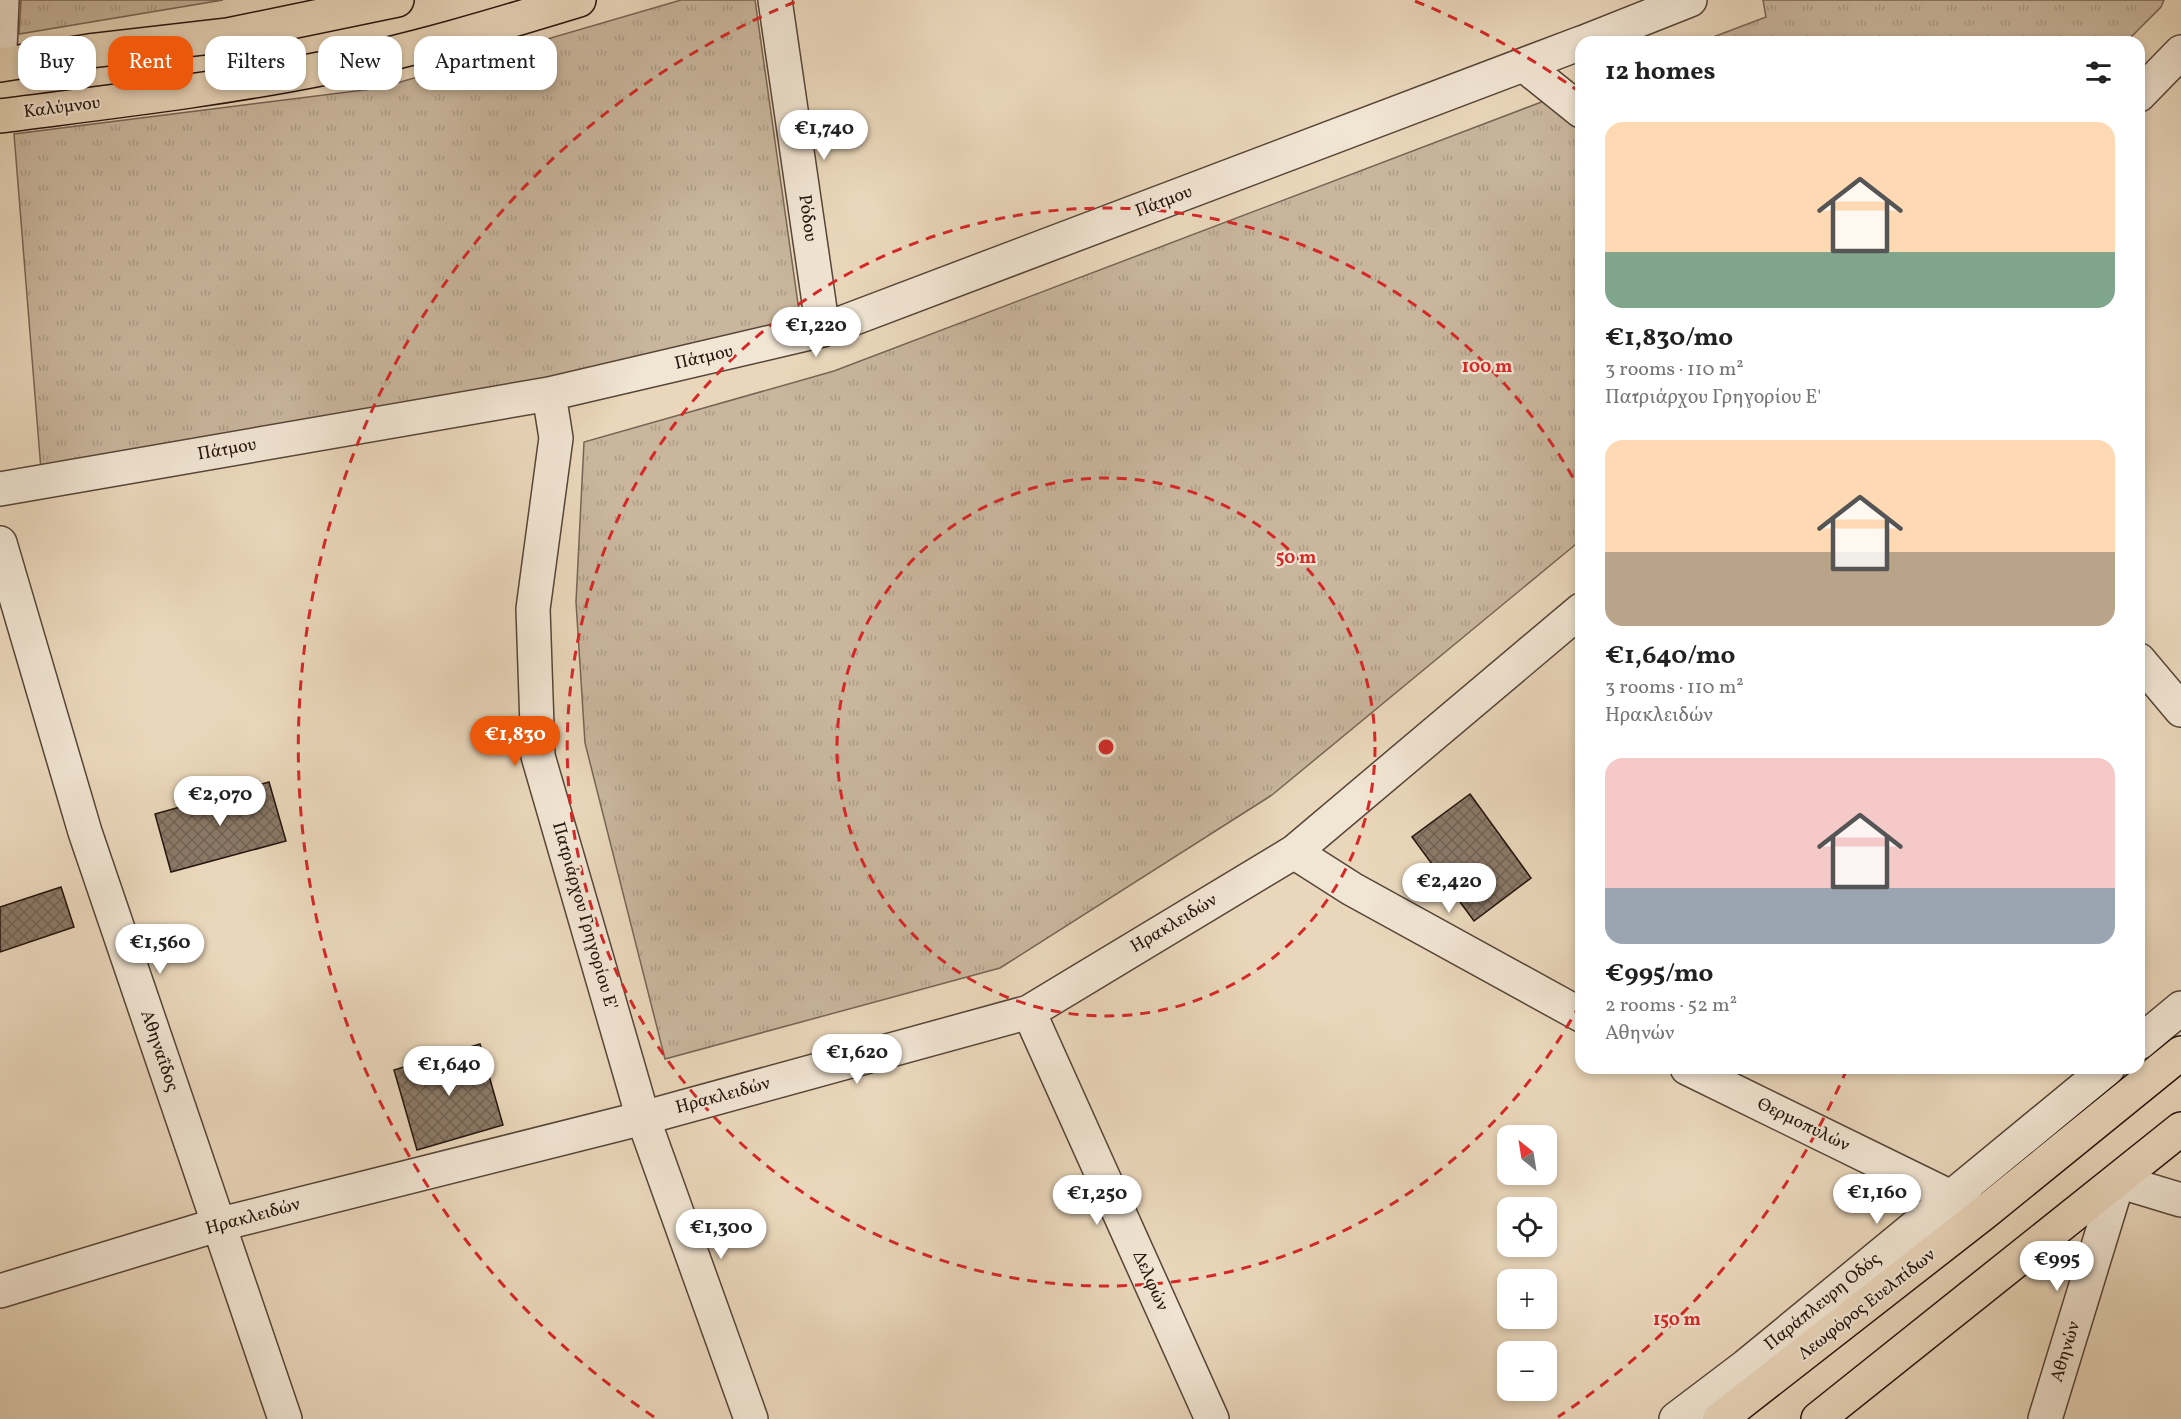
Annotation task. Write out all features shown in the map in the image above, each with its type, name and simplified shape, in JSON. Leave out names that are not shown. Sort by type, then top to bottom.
[{"type":"main road","points":[[0,65],[89,51],[228,35],[398,0]]},
{"type":"main road","name":"Καλύμνου","points":[[0,116],[232,86],[322,69],[411,49],[579,0]]},
{"type":"main road","name":"Λεωφόρος Ευελπίδων","points":[[1720,1419],[1984,1213],[2181,1053]]},
{"type":"main road","points":[[1818,1419],[2181,1129]]},
{"type":"street","points":[[0,49],[2,0]]},
{"type":"street","name":"Ρόδου","points":[[775,0],[823,330]]},
{"type":"street","name":"Πάτμου","points":[[1600,36],[1690,0]]},
{"type":"street","name":"Πάτμου","points":[[0,489],[549,394],[823,330],[1575,46]]},
{"type":"street","points":[[2145,89],[2181,52]]},
{"type":"street","points":[[1525,66],[1575,106]]},
{"type":"street","name":"Πατριάρχου Γρηγορίου Ε'","points":[[549,394],[556,438],[533,609],[538,756],[643,1118],[751,1419]]},
{"type":"street","name":"Αθηναΐδος","points":[[0,543],[85,832],[285,1419]]},
{"type":"street","name":"Ηρακλειδών","points":[[0,1290],[217,1225],[643,1118],[1029,1012],[1293,852],[1575,615]]},
{"type":"street","points":[[2145,667],[2181,710]]},
{"type":"street","points":[[1293,852],[1352,890],[1575,1012]]},
{"type":"street","points":[[2145,1038],[2181,1008]]},
{"type":"street","name":"Δελφών","points":[[1029,1012],[1212,1419]]},
{"type":"street","name":"Θερμοπυλών","points":[[1699,1074],[1984,1213]]},
{"type":"street","name":"Παράπλευρη Οδός","points":[[1676,1419],[1746,1366],[2101,1074]]},
{"type":"street","points":[[2118,1181],[2181,1200]]},
{"type":"street","name":"Αθηνών","points":[[2045,1419],[2118,1181]]},
{"type":"green space","points":[[21,0],[223,0],[19,34]]},
{"type":"green space","points":[[681,0],[755,0],[800,318],[538,388],[41,470],[14,134],[364,90],[402,90],[402,82],[414,78],[414,90],[557,90],[557,36]]},
{"type":"green space","points":[[1763,0],[2164,0],[2161,7],[2132,36],[1716,36],[1766,17]]},
{"type":"green space","points":[[1575,89],[1575,545],[1272,795],[1000,968],[665,1059],[585,743],[576,602],[584,442],[834,371]]},
{"type":"building","points":[[269,782],[286,841],[171,872],[155,814]]},
{"type":"building","points":[[1470,794],[1531,878],[1474,921],[1412,837]]},
{"type":"building","points":[[61,887],[74,927],[0,952],[0,907]]},
{"type":"building","points":[[480,1044],[503,1125],[417,1150],[394,1070]]}]
